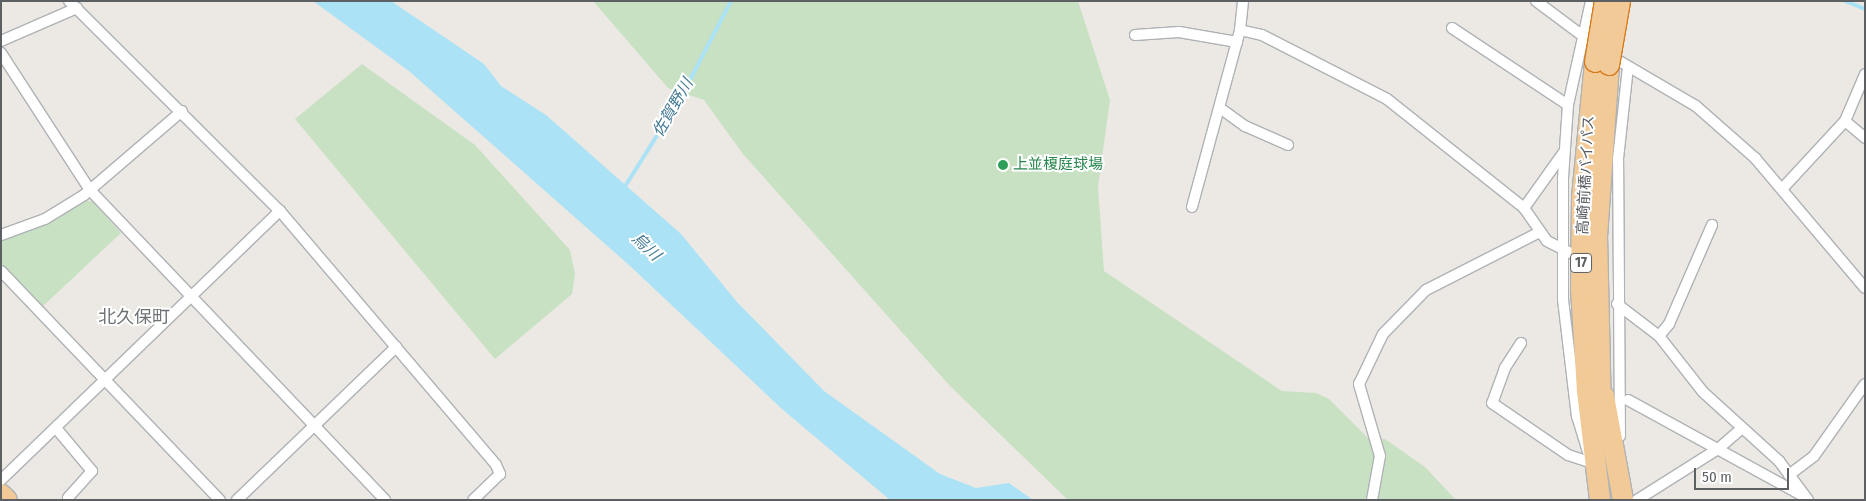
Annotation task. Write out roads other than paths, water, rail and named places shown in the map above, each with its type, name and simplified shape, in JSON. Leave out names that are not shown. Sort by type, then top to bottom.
[{"type":"highway","name":"高崎前橋バイパス","points":[[1600,500],[1595,464],[1581,288],[1582,197],[1611,65],[1605,1]]},
{"type":"highway","name":"高崎前橋バイパス","points":[[1612,500],[1600,372],[1597,236],[1611,65],[1620,1]]},
{"type":"highway","name":"17","points":[[1600,372],[1623,500]]},
{"type":"highway","points":[[1,494],[6,500]]},
{"type":"street","points":[[1192,207],[1240,30],[1243,1]]},
{"type":"street","points":[[1536,1],[1584,37],[1611,65],[1696,106],[1755,158],[1865,288]]},
{"type":"street","points":[[1591,1],[1568,105],[1565,152],[1572,384],[1582,440],[1595,464]]},
{"type":"street","points":[[1,41],[73,5],[182,111],[280,211],[499,470],[474,500]]},
{"type":"street","points":[[1452,28],[1568,105]]},
{"type":"street","points":[[1240,30],[1262,36],[1387,99],[1524,208],[1540,232],[1567,252]]},
{"type":"street","points":[[1135,36],[1179,32],[1237,42]]},
{"type":"street","points":[[1,53],[90,190],[385,500]]},
{"type":"street","points":[[1611,65],[1618,160],[1616,254],[1623,500]]},
{"type":"street","points":[[1782,189],[1845,121],[1865,74]]},
{"type":"street","points":[[1220,108],[1245,126],[1288,145]]},
{"type":"street","points":[[1,235],[45,219],[90,190],[182,111]]},
{"type":"street","points":[[1845,121],[1865,138]]},
{"type":"street","points":[[1524,208],[1565,152]]},
{"type":"street","points":[[1,480],[280,211]]},
{"type":"street","points":[[1659,336],[1669,324],[1712,225]]},
{"type":"street","points":[[1372,500],[1380,456],[1359,384],[1383,334],[1426,290],[1540,232]]},
{"type":"street","points":[[1604,254],[1616,254]]},
{"type":"street","points":[[1,271],[220,500]]},
{"type":"street","points":[[1617,304],[1659,336],[1740,430],[1789,475],[1808,499]]},
{"type":"street","points":[[1521,343],[1505,368],[1492,403],[1568,455],[1595,464]]},
{"type":"street","points":[[237,500],[396,347]]},
{"type":"street","points":[[1789,475],[1814,456],[1865,384]]},
{"type":"street","points":[[1628,400],[1808,499]]},
{"type":"street","points":[[56,428],[92,471],[68,498]]},
{"type":"street","points":[[1637,500],[1718,449],[1740,430]]},
{"type":"water","name":"烏川","points":[[313,1],[391,1],[484,64],[501,86],[546,115],[681,234],[737,302],[824,391],[940,474],[976,488],[1009,483],[1033,500],[890,500],[782,409],[629,265],[409,71]]},
{"type":"waterway","name":"佐賀野川","points":[[624,188],[680,99],[731,1]]},
{"type":"waterway","points":[[1845,1],[1865,9]]},
{"type":"place","name":"上並榎庭球場","points":[[1003,165]]},
{"type":"district","name":"北久保町","points":[[134,317]]}]
